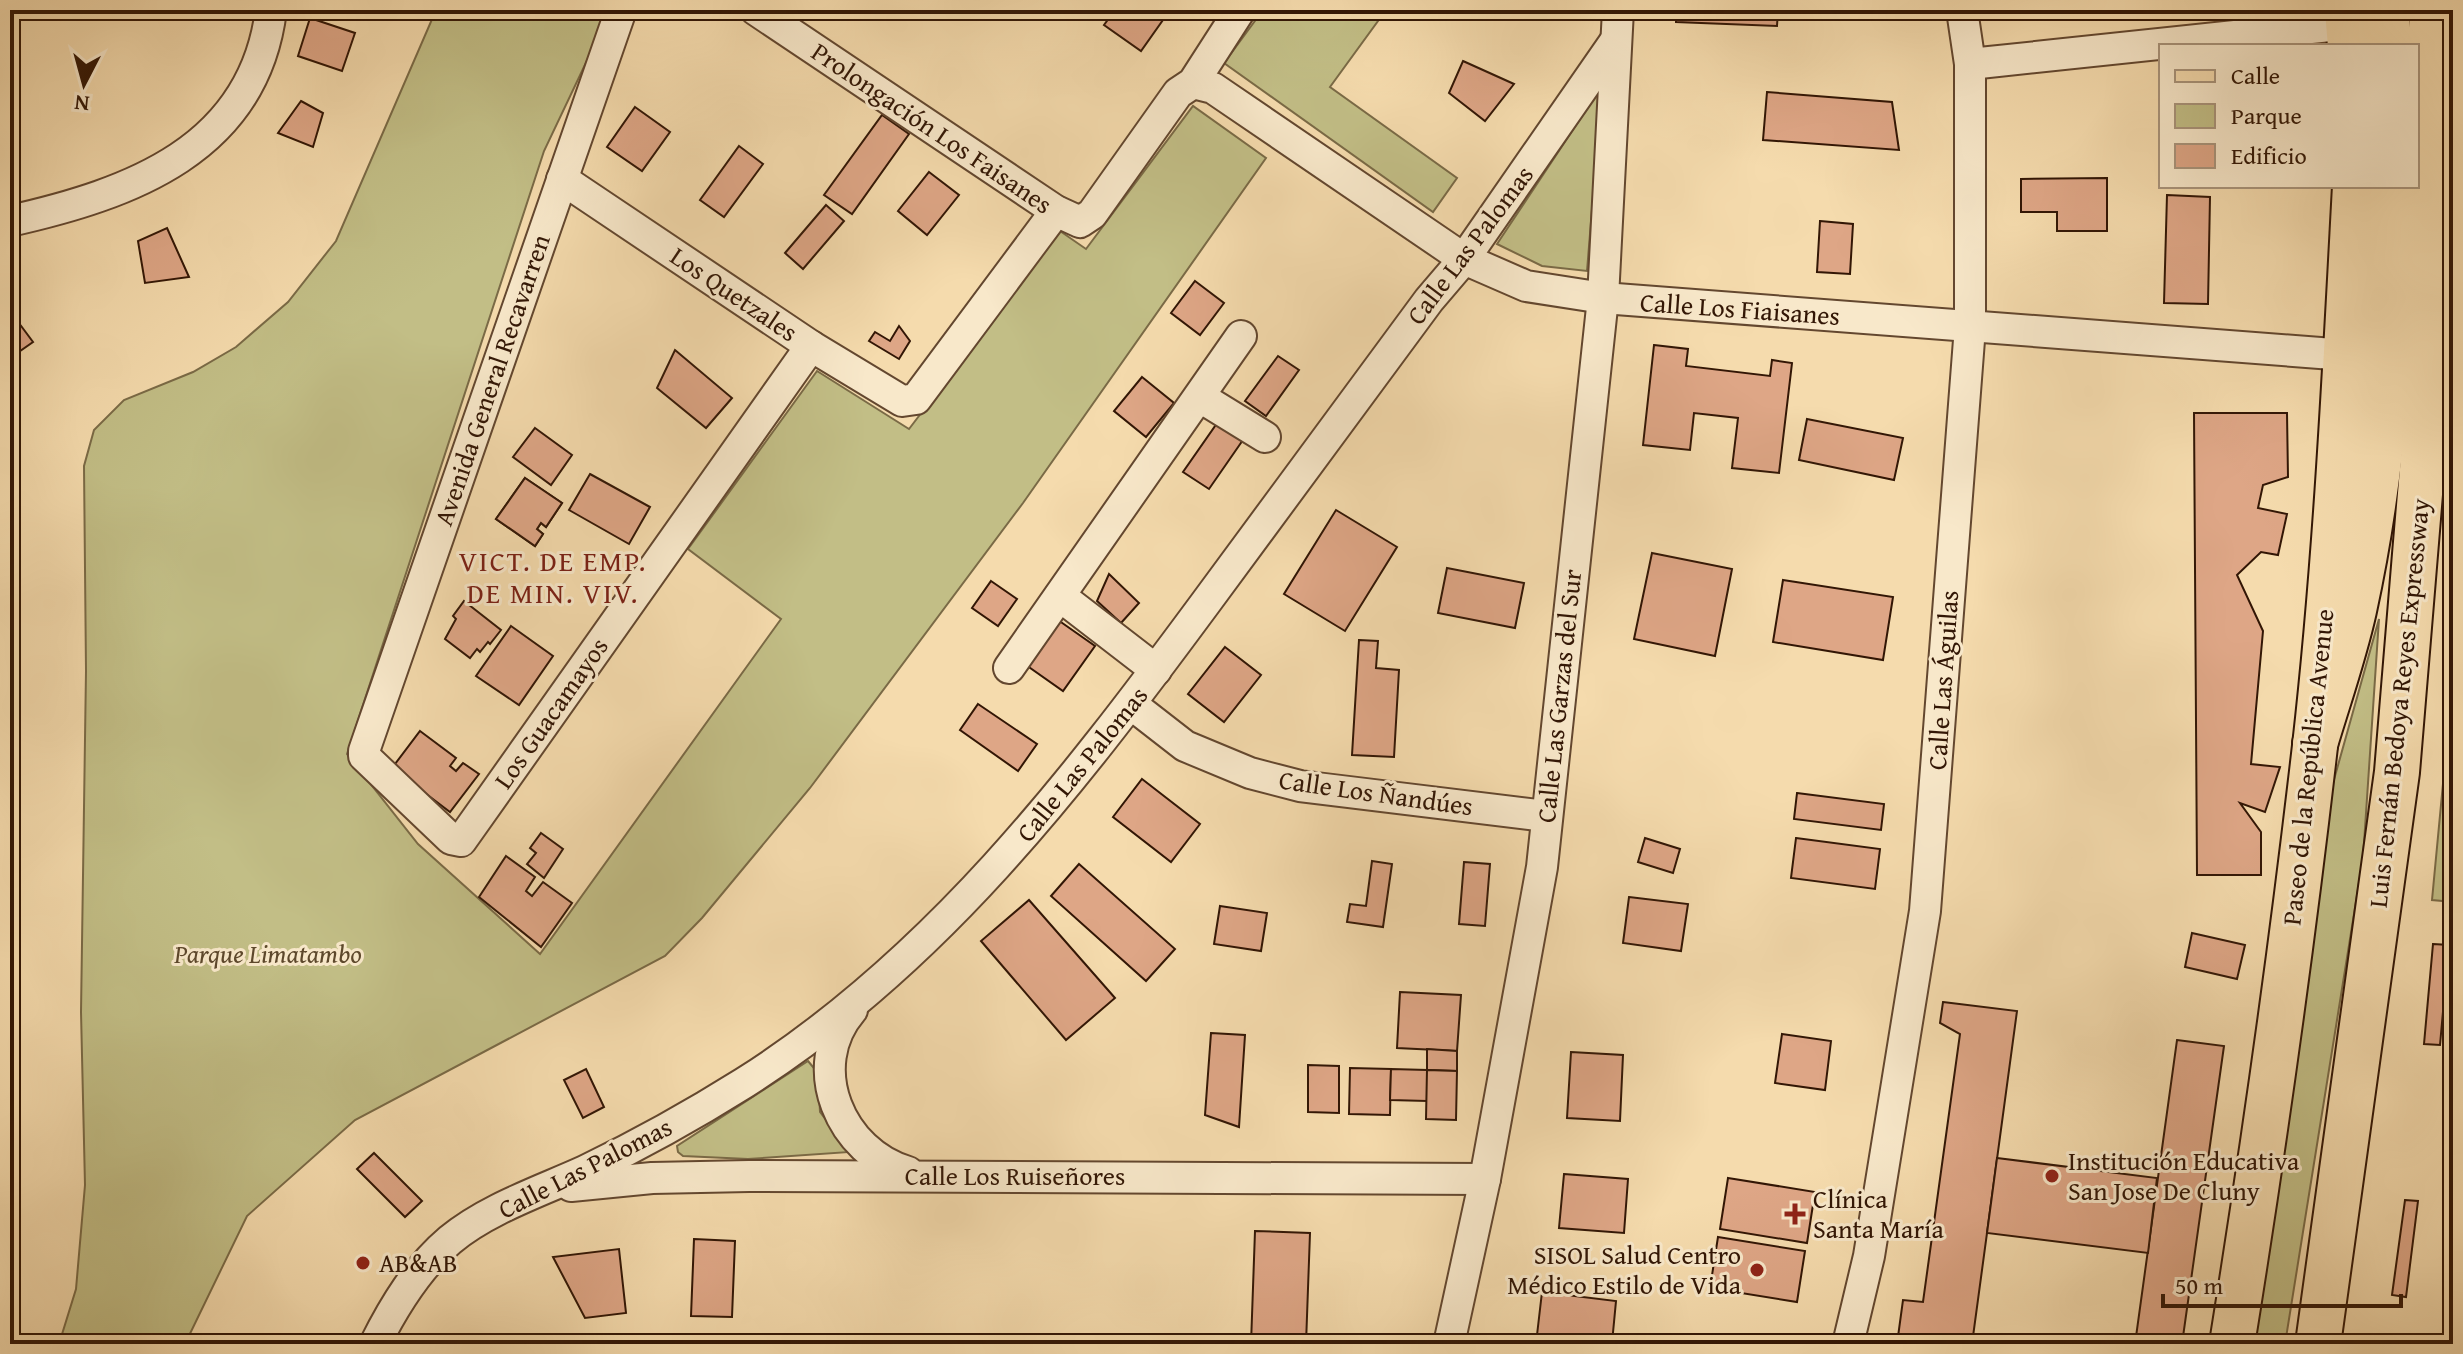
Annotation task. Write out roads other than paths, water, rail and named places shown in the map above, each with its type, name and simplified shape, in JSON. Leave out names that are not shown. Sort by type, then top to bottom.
[{"type":"main road","name":"Luis Fernán Bedoya Reyes Expressway","points":[[2318,1344],[2397,772],[2430,373],[2432,10]]},
{"type":"main road","points":[[2358,23],[2386,44]]},
{"type":"main road","name":"Paseo de la República Avenue","points":[[2232,1344],[2267,1123],[2315,744],[2346,355],[2355,188]]},
{"type":"main road","points":[[2315,744],[2354,611],[2376,489],[2393,253],[2392,188]]},
{"type":"street","points":[[15,223],[138,181],[205,140],[234,110],[253,78],[262,57],[271,10]]},
{"type":"street","name":"Avenida General Recavarren","points":[[456,842],[364,756],[364,751],[621,10]]},
{"type":"street","name":"Prolongación Los Faisanes","points":[[756,10],[1056,211],[1080,222],[1088,219],[1178,93],[1193,83]]},
{"type":"street","points":[[1193,83],[1240,10]]},
{"type":"street","points":[[1616,40],[1618,10]]},
{"type":"street","name":"Calle Las Águilas","points":[[1848,1344],[1869,1256],[1925,911],[1970,327],[1970,64],[1962,10]]},
{"type":"street","points":[[2159,44],[2358,23]]},
{"type":"street","name":"Calle Las Palomas","points":[[375,1344],[395,1305],[451,1239],[619,1155],[747,1081],[864,997],[980,888],[1131,704],[1429,300],[1464,259],[1616,40]]},
{"type":"street","name":"Calle Las Garzas del Sur","points":[[1449,1344],[1485,1179],[1542,867],[1603,298],[1616,40]]},
{"type":"street","points":[[1970,64],[2159,44]]},
{"type":"street","name":"Calle Los Fiaisanes","points":[[1193,83],[1213,88],[1464,259],[1526,286],[1603,298],[2346,355]]},
{"type":"street","name":"Los Quetzales","points":[[562,179],[811,346],[902,401],[916,399],[1056,211]]},
{"type":"street","points":[[1009,668],[1241,336]]},
{"type":"street","name":"Los Guacamayos","points":[[456,842],[461,841],[811,346]]},
{"type":"street","points":[[1200,397],[1265,437]]},
{"type":"street","points":[[1060,596],[1156,670]]},
{"type":"street","name":"Calle Los Ñandúes","points":[[1131,704],[1185,746],[1250,773],[1300,786],[1546,816]]},
{"type":"street","points":[[864,997],[846,1017],[834,1042],[829,1069],[832,1096],[842,1121],[858,1143],[880,1160],[905,1172],[932,1175]]},
{"type":"street","name":"Calle Los Ruiseñores","points":[[546,1189],[652,1178],[932,1175],[1485,1179]]},
{"type":"place","name":"Institución Educativa San Jose De Cluny","points":[[2052,1176]]},
{"type":"place","name":"Clínica Santa María","points":[[1795,1214]]},
{"type":"place","name":"AB&AB","points":[[363,1263]]},
{"type":"place","name":"SISOL Salud Centro Médico Estilo de Vida","points":[[1757,1270]]},
{"type":"district","name":"VICT. DE EMP. DE MIN. VIV.","points":[[553,577]]},
{"type":"park label","name":"Parque Limatambo","points":[[268,954]]}]
